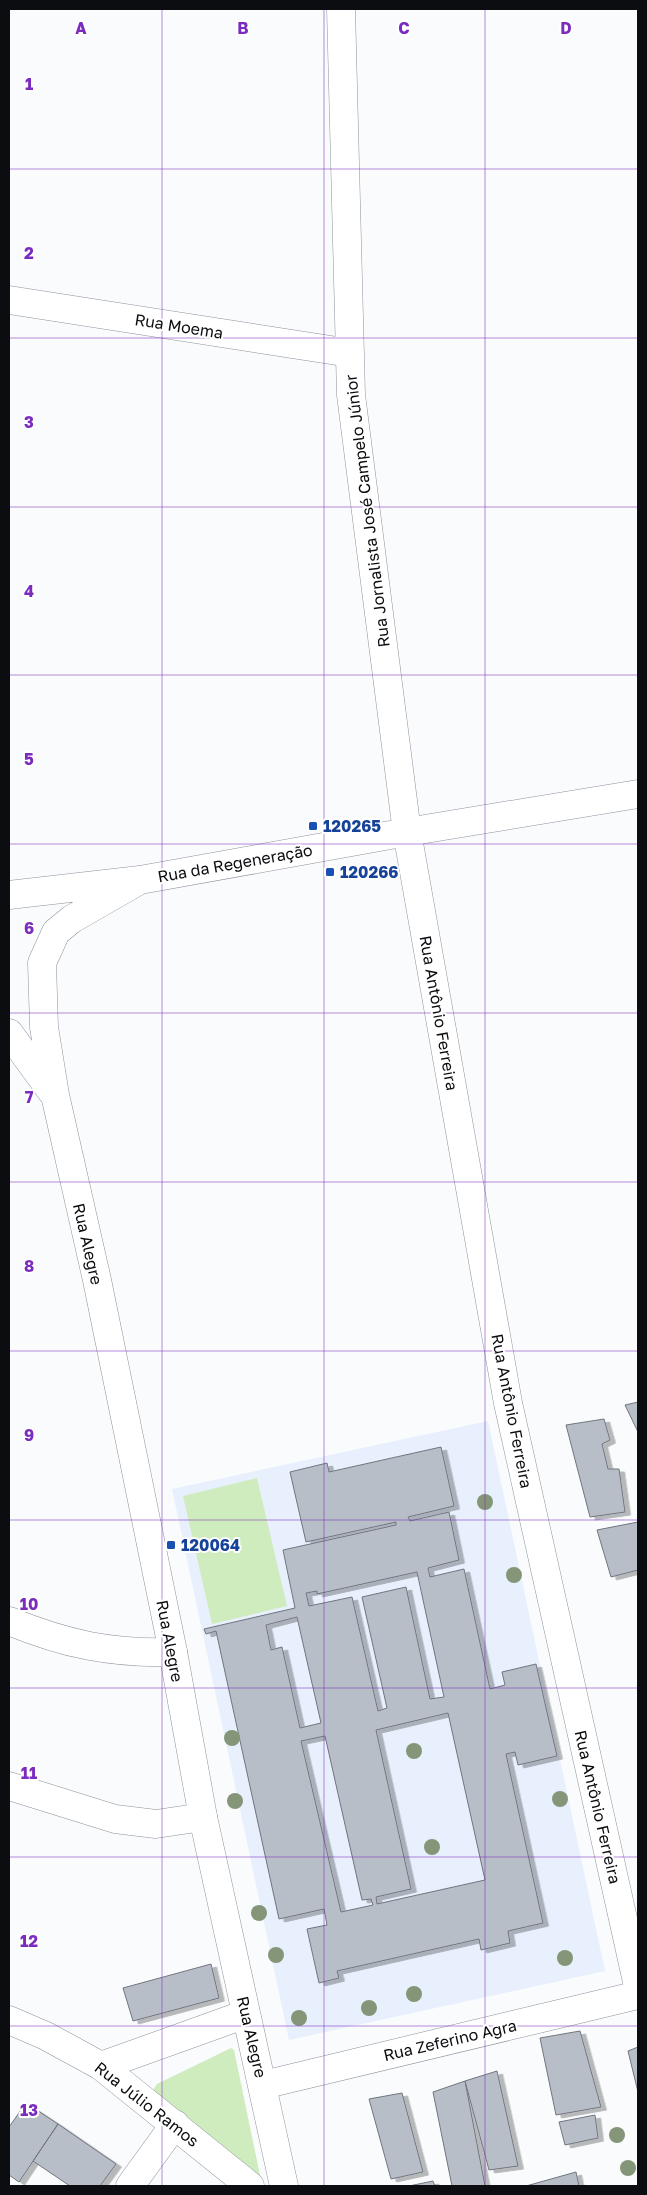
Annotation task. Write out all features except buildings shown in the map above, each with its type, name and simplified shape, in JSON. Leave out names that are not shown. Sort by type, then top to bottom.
[{"type":"street","name":"Rua Jornalista José Campelo Júnior","points":[[341,9],[351,395],[407,832]]},
{"type":"street","name":"Rua Moema","points":[[9,300],[350,353]]},
{"type":"street","name":"Rua da Regeneração","points":[[9,895],[140,880],[407,832],[638,794]]},
{"type":"street","name":"Rua Antônio Ferreira","points":[[407,832],[508,1403],[638,1986]]},
{"type":"street","name":"Rua Alegre","points":[[140,880],[72,919],[56,932],[42,963],[44,1027],[55,1095],[97,1280],[172,1652],[203,1817],[284,2186]]},
{"type":"street","name":"Rua Alegre","points":[[9,1033],[55,1095]]},
{"type":"street","points":[[9,1621],[31,1630],[90,1647],[136,1653],[172,1652]]},
{"type":"street","points":[[9,1786],[115,1819],[156,1824],[203,1817]]},
{"type":"street","name":"Rua Zeferino Agra","points":[[263,2085],[638,1995]]},
{"type":"street","points":[[101,2066],[246,2014]]},
{"type":"street","name":"Rua Júlio Ramos","points":[[9,2020],[46,2036],[101,2066],[176,2124],[250,2186]]},
{"type":"street","points":[[130,2186],[176,2124]]},
{"type":"shaded area","points":[[488,1421],[605,1971],[289,2040],[172,1489]]},
{"type":"green space","points":[[257,1478],[287,1606],[212,1624],[183,1496]]},
{"type":"green space","points":[[231,2048],[234,2050],[261,2180],[154,2096],[153,2090],[157,2084]]},
{"type":"place","name":"120265","points":[[313,826]]},
{"type":"place","name":"120266","points":[[330,872]]},
{"type":"place","name":"120064","points":[[171,1545]]}]
